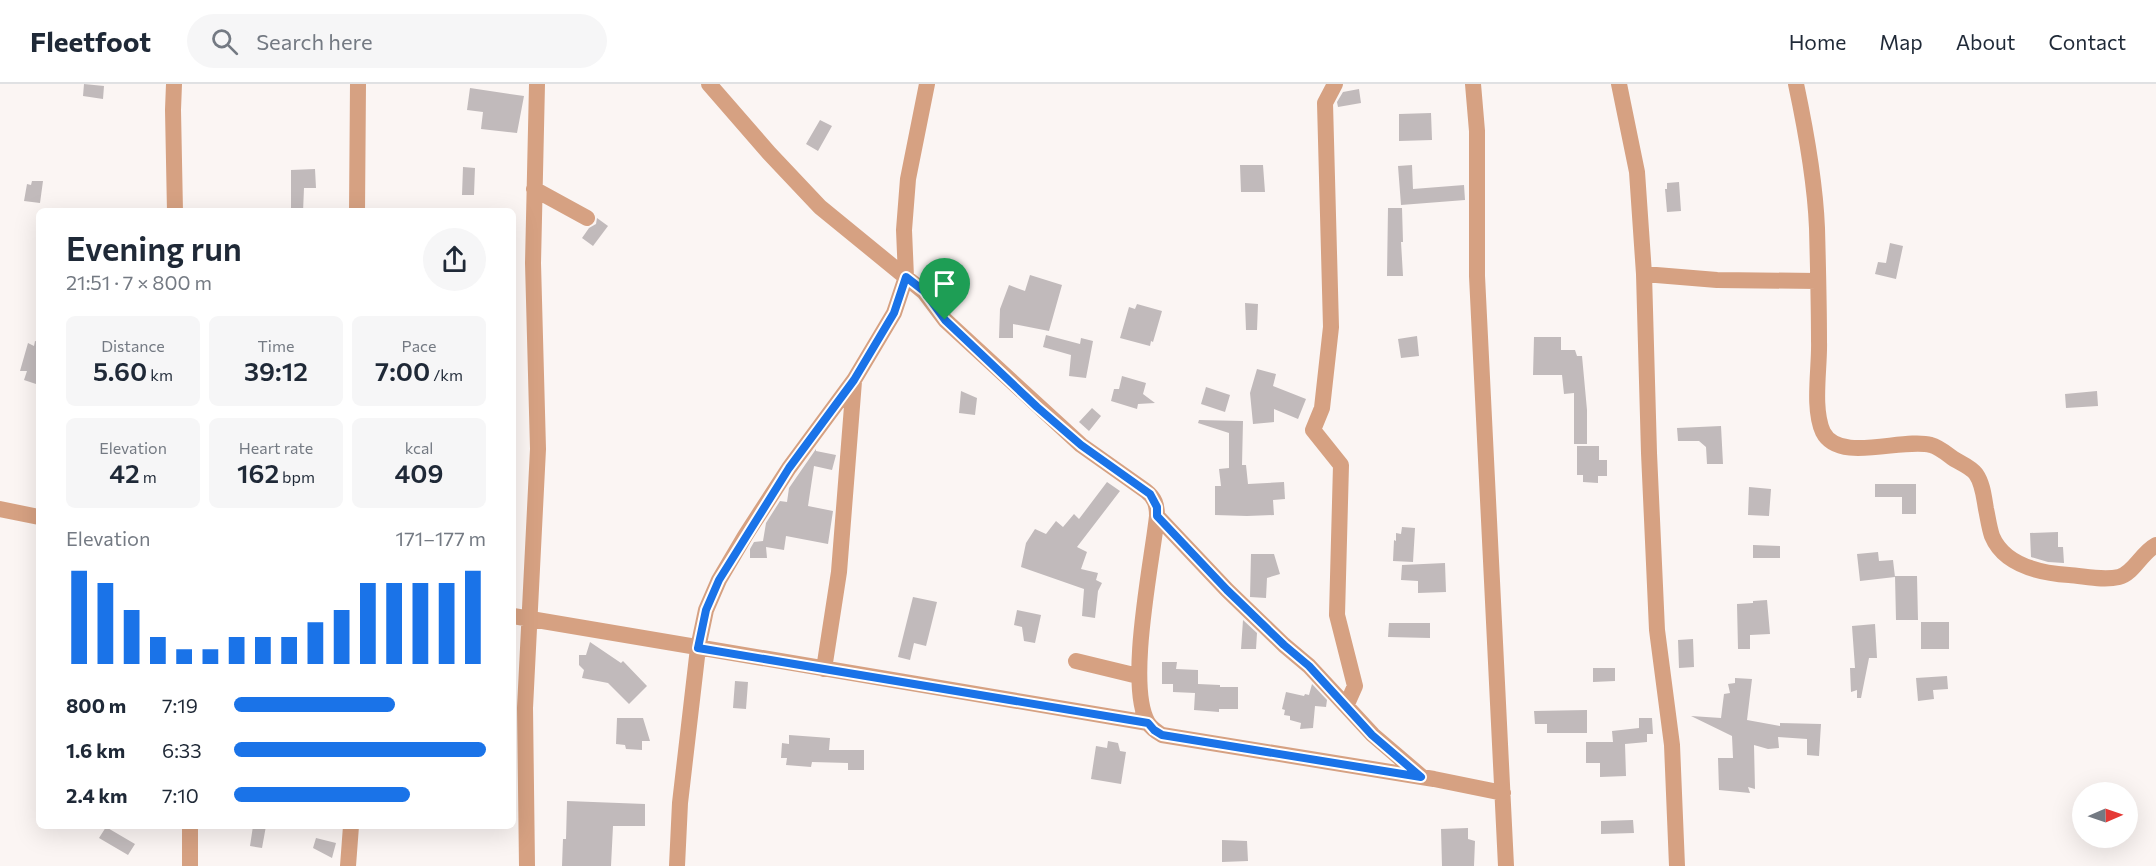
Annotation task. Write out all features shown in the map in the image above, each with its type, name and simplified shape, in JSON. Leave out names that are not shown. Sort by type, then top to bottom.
[{"type":"street","points":[[174,84],[175,208]]},
{"type":"street","points":[[357,208],[358,84]]},
{"type":"street","points":[[527,866],[525,708],[521,618],[538,448],[533,262],[537,84]]},
{"type":"street","points":[[709,84],[820,207],[924,291],[945,320],[1037,407],[1081,445],[1150,494],[1157,507],[1157,516],[1138,676],[1144,713],[1154,730],[1162,735],[1421,777],[1503,793]]},
{"type":"street","points":[[677,866],[681,803],[698,648],[706,610],[740,545],[789,468],[854,380],[894,313],[906,277],[904,230],[908,179],[927,84]]},
{"type":"street","points":[[1335,84],[1324,103],[1331,327],[1322,408],[1313,430],[1341,465],[1337,615],[1355,686],[1347,705]]},
{"type":"street","points":[[1473,84],[1477,131],[1478,276],[1506,866]]},
{"type":"street","points":[[1619,84],[1637,172],[1644,274],[1657,630],[1671,745],[1677,866]]},
{"type":"street","points":[[1796,84],[1810,155],[1815,195],[1819,343],[1818,398],[1823,431],[1828,438],[1838,445],[1854,448],[1918,443],[1933,445],[1976,473],[1981,484],[1991,534],[1996,544],[2016,562],[2031,569],[2060,574],[2120,577],[2127,573],[2148,549],[2156,545]]},
{"type":"street","points":[[534,189],[586,218]]},
{"type":"street","points":[[1644,274],[1717,280],[1817,281]]},
{"type":"street","points":[[825,669],[839,572],[854,380]]},
{"type":"street","points":[[0,509],[36,516]]},
{"type":"street","points":[[1157,516],[1227,590],[1309,666],[1372,735],[1421,777]]},
{"type":"street","points":[[521,618],[1148,723]]},
{"type":"street","points":[[1076,661],[1138,676]]},
{"type":"street","points":[[190,829],[190,866]]},
{"type":"street","points":[[348,866],[351,829]]},
{"type":"building","points":[[84,84],[104,86],[103,99],[83,96]]},
{"type":"building","points":[[470,88],[524,96],[517,133],[481,129],[483,112],[467,110]]},
{"type":"building","points":[[1359,89],[1361,103],[1338,107],[1337,102],[1343,92]]},
{"type":"building","points":[[1431,113],[1432,140],[1399,141],[1399,114]]},
{"type":"building","points":[[820,120],[832,126],[818,151],[806,144]]},
{"type":"building","points":[[1240,165],[1263,165],[1265,192],[1241,192]]},
{"type":"building","points":[[1412,165],[1413,189],[1464,185],[1465,200],[1401,205],[1398,166]]},
{"type":"building","points":[[463,167],[475,168],[474,195],[462,195]]},
{"type":"building","points":[[315,169],[316,188],[304,188],[303,208],[291,208],[291,170]]},
{"type":"building","points":[[32,181],[43,181],[40,203],[24,201],[27,184],[31,185]]},
{"type":"building","points":[[1679,182],[1681,211],[1667,212],[1665,189],[1667,189],[1667,183]]},
{"type":"building","points":[[1388,208],[1402,208],[1403,276],[1387,276]]},
{"type":"building","points":[[597,218],[608,226],[593,246],[582,238],[589,228],[596,224]]},
{"type":"building","points":[[1890,243],[1903,246],[1896,279],[1875,274],[1878,262],[1886,263]]},
{"type":"building","points":[[1030,275],[1062,285],[1049,331],[1013,324],[1013,338],[999,338],[1000,309],[1009,285],[1025,291]]},
{"type":"building","points":[[1245,303],[1258,304],[1257,330],[1246,330]]},
{"type":"building","points":[[1137,304],[1162,311],[1150,346],[1120,338],[1129,307],[1135,309]]},
{"type":"building","points":[[1046,335],[1080,344],[1081,338],[1093,341],[1086,378],[1069,376],[1071,355],[1043,347]]},
{"type":"building","points":[[1417,336],[1419,356],[1401,358],[1398,339]]},
{"type":"building","points":[[1534,337],[1561,337],[1561,350],[1575,350],[1577,356],[1582,356],[1587,410],[1587,444],[1574,444],[1574,393],[1564,394],[1562,375],[1533,375]]},
{"type":"building","points":[[36,341],[36,384],[24,380],[27,371],[20,371],[28,343],[34,346]]},
{"type":"building","points":[[1257,369],[1276,374],[1273,386],[1306,399],[1298,419],[1274,409],[1274,422],[1253,424],[1250,393]]},
{"type":"building","points":[[1122,376],[1146,383],[1143,394],[1155,403],[1138,404],[1137,409],[1111,401],[1114,389],[1119,389]]},
{"type":"building","points":[[1206,387],[1230,395],[1225,412],[1201,404]]},
{"type":"building","points":[[961,391],[977,398],[975,415],[959,413]]},
{"type":"building","points":[[2097,391],[2098,406],[2066,408],[2065,394]]},
{"type":"building","points":[[1092,408],[1101,416],[1089,431],[1079,422]]},
{"type":"building","points":[[1199,420],[1243,421],[1242,465],[1246,465],[1248,484],[1284,482],[1285,499],[1273,500],[1274,515],[1215,515],[1215,486],[1221,486],[1219,469],[1229,468],[1229,433],[1198,423]]},
{"type":"building","points":[[1721,426],[1723,464],[1707,464],[1706,447],[1699,441],[1678,441],[1677,428]]},
{"type":"building","points":[[1577,446],[1599,446],[1599,460],[1607,460],[1607,476],[1598,476],[1598,483],[1583,482],[1583,475],[1577,475]]},
{"type":"building","points":[[816,449],[816,451],[836,455],[832,470],[814,466],[808,506],[833,511],[828,544],[786,536],[784,550],[766,547],[767,558],[750,558],[750,549],[754,542],[763,541],[766,523],[780,501],[787,502],[789,488]]},
{"type":"building","points":[[1107,482],[1120,491],[1077,547],[1087,552],[1081,569],[1098,573],[1096,580],[1102,583],[1098,591],[1095,618],[1082,616],[1084,589],[1021,567],[1026,543],[1035,529],[1046,534],[1056,521],[1063,527],[1074,514],[1079,519]]},
{"type":"building","points":[[1875,484],[1916,484],[1916,514],[1902,514],[1902,497],[1875,497]]},
{"type":"building","points":[[1749,487],[1771,489],[1769,516],[1748,515]]},
{"type":"building","points":[[1402,527],[1415,528],[1413,562],[1393,561],[1394,540],[1396,541],[1396,533],[1401,534]]},
{"type":"building","points":[[2058,532],[2058,547],[2063,547],[2064,563],[2048,562],[2031,557],[2030,533]]},
{"type":"building","points":[[1753,545],[1780,546],[1780,558],[1753,558]]},
{"type":"building","points":[[1878,552],[1879,561],[1893,560],[1895,577],[1860,581],[1857,554]]},
{"type":"building","points":[[1251,554],[1274,554],[1280,574],[1267,578],[1266,598],[1250,597]]},
{"type":"building","points":[[1445,563],[1446,592],[1418,593],[1418,581],[1401,580],[1402,565]]},
{"type":"building","points":[[1895,576],[1917,576],[1918,620],[1896,620]]},
{"type":"building","points":[[913,597],[937,602],[926,646],[914,643],[910,660],[898,657]]},
{"type":"building","points":[[1767,600],[1770,634],[1750,635],[1750,649],[1738,649],[1737,604]]},
{"type":"building","points":[[1017,610],[1041,615],[1035,643],[1024,641],[1022,627],[1014,625]]},
{"type":"building","points":[[1243,620],[1257,633],[1256,649],[1241,649]]},
{"type":"building","points":[[1921,622],[1949,622],[1949,649],[1921,649]]},
{"type":"building","points":[[1389,623],[1430,623],[1430,638],[1388,637]]},
{"type":"building","points":[[1875,624],[1877,658],[1869,658],[1861,698],[1857,698],[1857,690],[1851,692],[1850,668],[1855,668],[1852,626]]},
{"type":"building","points":[[1693,639],[1694,667],[1679,668],[1678,640]]},
{"type":"building","points":[[590,642],[621,663],[623,661],[647,686],[629,704],[608,683],[582,678],[584,670],[579,665],[579,655],[586,655]]},
{"type":"building","points":[[1162,662],[1177,662],[1176,669],[1198,670],[1198,684],[1238,687],[1238,709],[1219,709],[1219,712],[1194,710],[1195,693],[1173,692],[1173,684],[1162,684]]},
{"type":"building","points":[[1593,668],[1615,668],[1615,681],[1593,682]]},
{"type":"building","points":[[1947,676],[1948,689],[1933,690],[1934,699],[1918,701],[1916,678]]},
{"type":"building","points":[[1735,678],[1752,679],[1747,720],[1780,726],[1780,723],[1821,724],[1819,756],[1807,755],[1807,739],[1778,737],[1779,748],[1768,749],[1754,745],[1755,789],[1748,787],[1750,793],[1719,790],[1718,758],[1733,758],[1732,736],[1691,716],[1721,718],[1724,694],[1730,693],[1728,684],[1735,683]]},
{"type":"building","points":[[735,681],[748,682],[746,709],[733,708]]},
{"type":"building","points":[[1312,684],[1327,700],[1326,707],[1315,706],[1313,728],[1300,729],[1301,723],[1290,720],[1290,716],[1284,715],[1285,710],[1282,709],[1286,692],[1309,695]]},
{"type":"building","points":[[1587,710],[1587,733],[1547,733],[1547,724],[1535,724],[1534,711]]},
{"type":"building","points":[[617,718],[643,718],[650,741],[642,741],[642,750],[626,749],[625,745],[616,744]]},
{"type":"building","points":[[1639,718],[1652,718],[1653,734],[1647,734],[1647,742],[1625,744],[1626,776],[1600,777],[1600,763],[1586,763],[1586,742],[1613,742],[1612,731],[1639,728]]},
{"type":"building","points":[[789,735],[830,738],[829,750],[864,750],[864,770],[848,770],[848,763],[812,762],[811,767],[786,765],[787,758],[781,758],[782,743],[789,744]]},
{"type":"building","points":[[1108,741],[1118,743],[1120,751],[1126,752],[1121,784],[1091,779],[1096,746],[1107,748]]},
{"type":"building","points":[[567,801],[645,804],[645,826],[613,826],[611,866],[562,866],[563,839],[566,839]]},
{"type":"building","points":[[1633,820],[1634,833],[1601,834],[1601,821]]},
{"type":"building","points":[[1468,828],[1468,839],[1475,841],[1474,866],[1442,866],[1441,829]]},
{"type":"building","points":[[105,829],[109,829],[135,844],[128,855],[99,838]]},
{"type":"building","points":[[253,829],[265,829],[262,848],[250,846]]},
{"type":"building","points":[[316,838],[336,843],[332,858],[313,848]]},
{"type":"building","points":[[1222,840],[1247,841],[1248,861],[1222,862]]},
{"type":"route","points":[[906,277],[924,291],[945,320],[1001,374],[1081,445],[1150,494],[1157,507],[1157,516],[1227,590],[1309,666],[1372,735],[1421,777],[1162,735],[1148,723],[698,648],[706,610],[719,580],[789,468],[854,380],[894,313],[906,277]]}]
